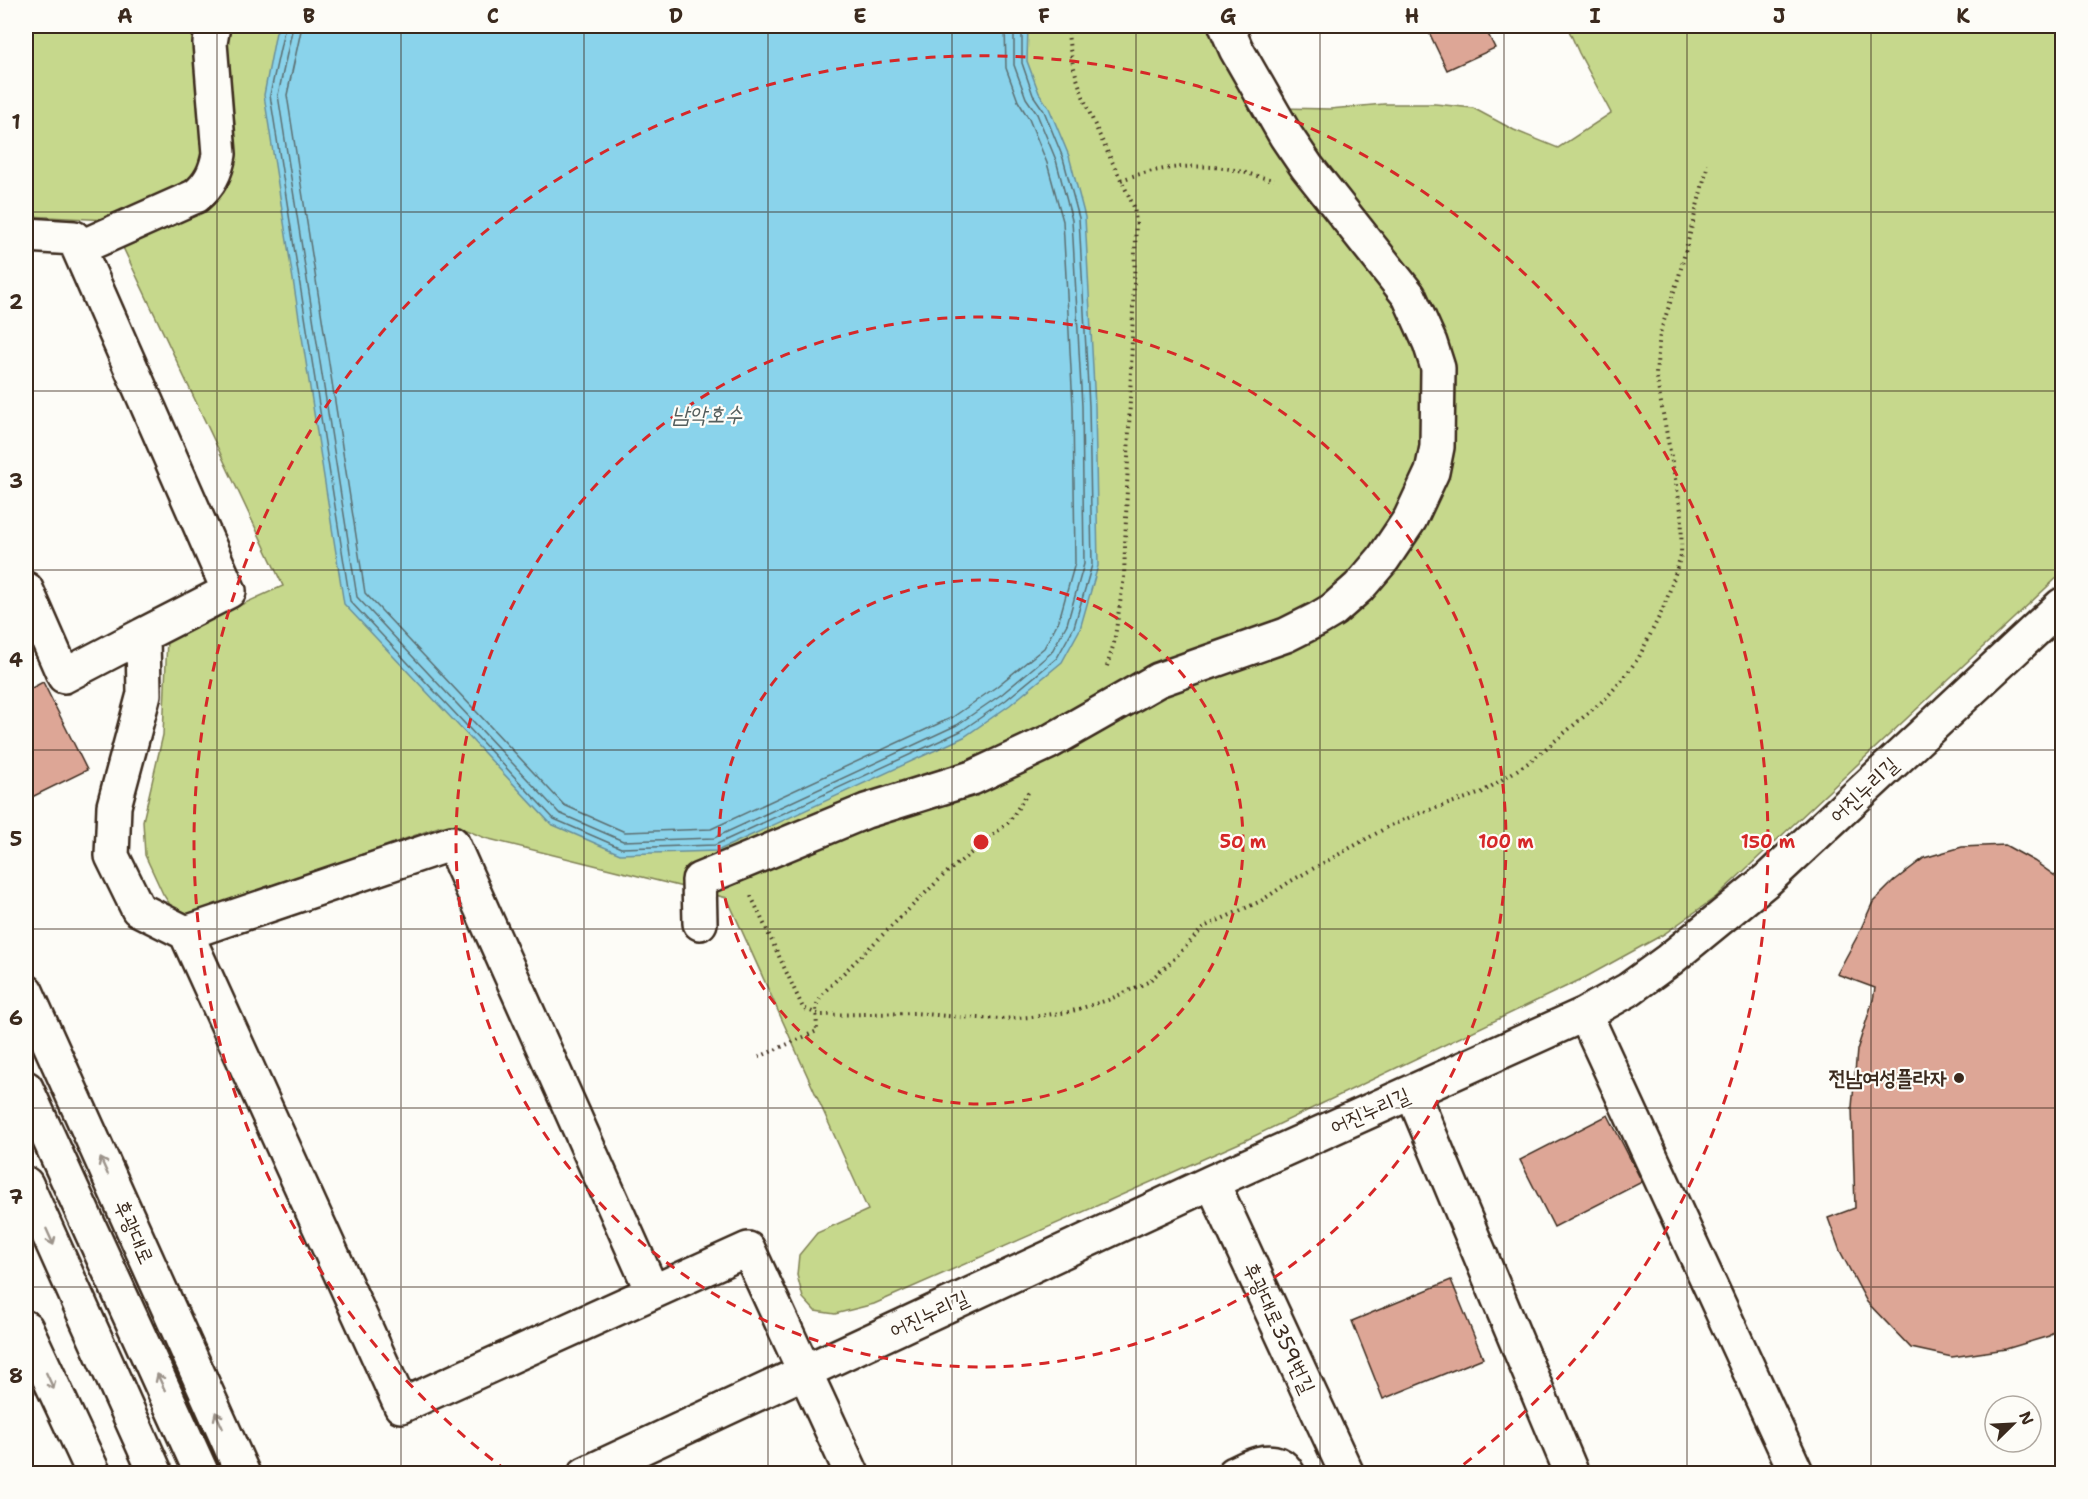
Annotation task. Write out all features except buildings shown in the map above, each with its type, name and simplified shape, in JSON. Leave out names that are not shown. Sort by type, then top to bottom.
[{"type":"street","points":[[79,248],[196,195],[206,188],[216,172],[219,154],[210,43],[213,26]]},
{"type":"street","points":[[700,923],[699,880],[866,811],[972,778],[1048,742],[1158,680],[1286,635],[1333,610],[1359,587],[1383,559],[1410,519],[1432,472],[1437,447],[1439,413],[1437,368],[1430,343],[1409,296],[1307,167],[1258,89],[1226,26]]},
{"type":"street","points":[[26,235],[74,237],[229,591],[64,676],[26,589]]},
{"type":"street","name":"어진누리길","points":[[585,1473],[1212,1182],[1585,1014],[1628,990],[1669,960],[1768,879],[2062,605]]},
{"type":"street","points":[[142,635],[144,694],[114,806],[112,856],[138,909],[186,933],[401,1406],[748,1249],[852,1473]]},
{"type":"street","points":[[186,933],[452,843],[652,1291]]},
{"type":"street","name":"후광대로","points":[[26,991],[37,1037],[243,1473]]},
{"type":"street","points":[[1585,1014],[1797,1473]]},
{"type":"street","name":"후광대로","points":[[26,1088],[202,1473]]},
{"type":"street","points":[[1412,1092],[1572,1473]]},
{"type":"street","name":"후광대로359번길","points":[[1212,1182],[1347,1473]]},
{"type":"street","points":[[26,1184],[156,1473]]},
{"type":"street","points":[[26,1328],[94,1473]]},
{"type":"street","points":[[1234,1473],[1262,1462],[1276,1462],[1288,1473]]},
{"type":"path","points":[[1068,26],[1068,38],[1078,82],[1134,207],[1136,222],[1124,577],[1114,643],[1105,671]]},
{"type":"path","points":[[737,866],[803,1008],[820,1015],[915,1013],[1011,1018],[1069,1011],[1108,1000],[1148,982],[1172,961],[1204,927],[1261,900],[1386,828],[1415,815],[1481,793],[1531,761],[1605,699],[1623,679],[1643,650],[1663,609],[1681,555],[1682,516],[1656,374],[1660,333],[1679,276],[1708,164]]},
{"type":"path","points":[[1121,180],[1141,173],[1194,166],[1225,168],[1280,180],[1307,167]]},
{"type":"path","points":[[759,1057],[817,1031],[816,1006],[824,992],[945,874],[1009,822],[1041,766],[1048,742]]},
{"type":"green space","points":[[26,26],[1211,26],[1281,108],[1330,109],[1384,104],[1435,104],[1473,108],[1514,130],[1558,148],[1611,113],[1567,26],[2062,26],[2062,573],[1716,897],[1664,934],[1586,977],[1244,1141],[874,1304],[835,1314],[815,1311],[803,1298],[797,1275],[799,1255],[817,1233],[868,1210],[727,898],[485,838],[466,830],[441,826],[187,917],[174,911],[163,894],[145,855],[143,821],[163,735],[167,638],[283,586],[110,220],[26,216]]},
{"type":"water","name":"남악호수","points":[[280,26],[1028,26],[1027,61],[1039,93],[1049,108],[1069,156],[1085,217],[1095,406],[1098,566],[1080,629],[1062,662],[1010,705],[964,737],[717,851],[620,854],[551,824],[344,604],[264,95],[276,32]]},
{"type":"place","name":"전남여성플라자","points":[[1959,1078]]}]
